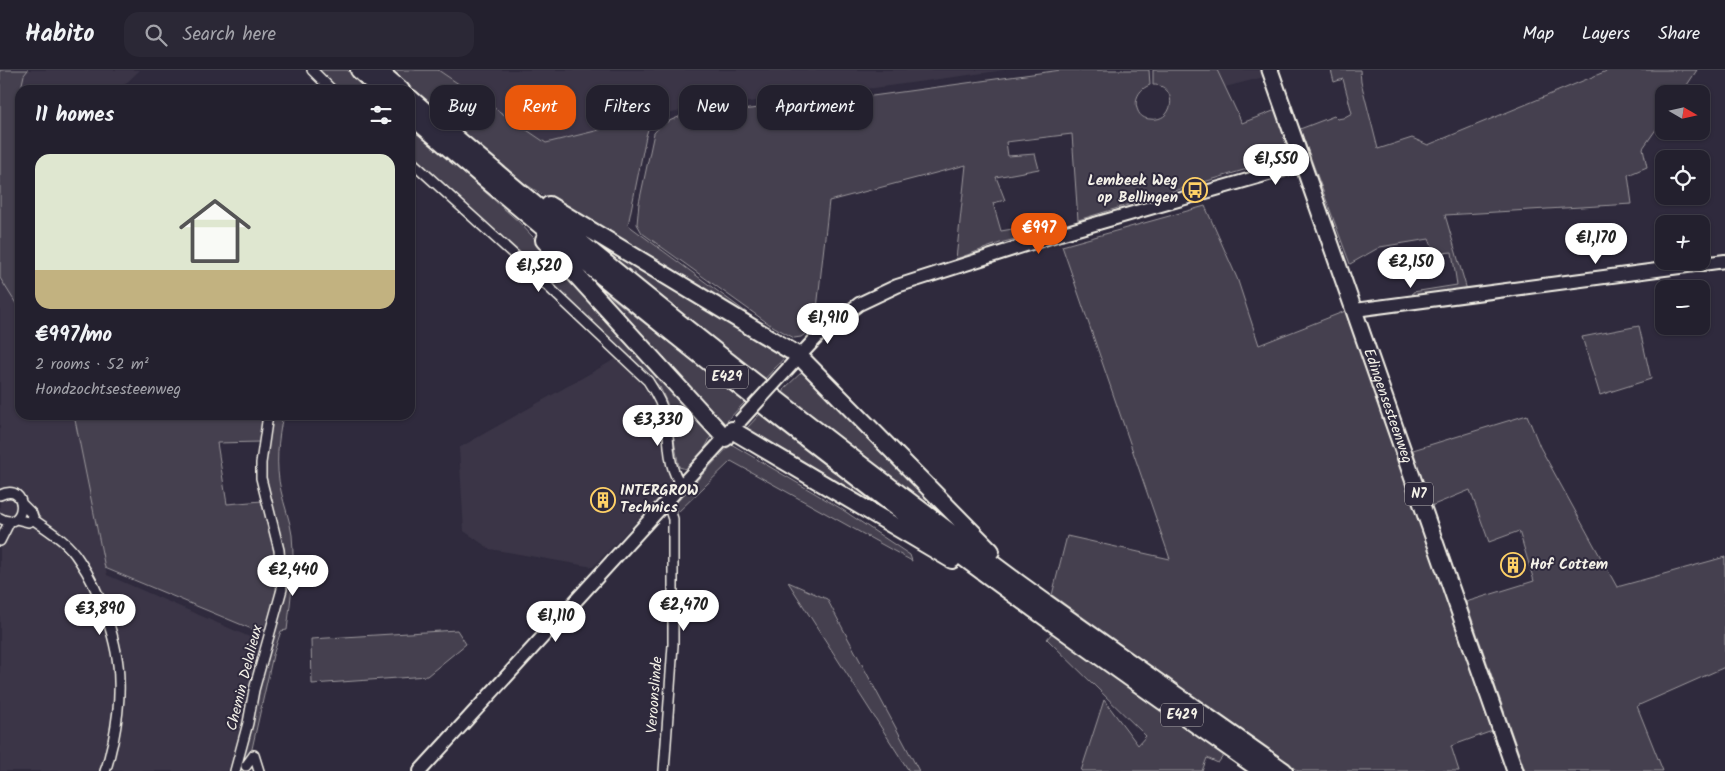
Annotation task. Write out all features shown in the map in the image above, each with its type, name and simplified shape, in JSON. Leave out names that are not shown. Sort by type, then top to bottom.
[{"type":"highway","points":[[359,70],[376,85]]},
{"type":"highway","points":[[378,70],[394,85]]},
{"type":"highway","name":"E429","points":[[415,102],[471,151],[479,166],[623,294],[742,388],[856,477],[990,577],[1262,771]]},
{"type":"highway","name":"E429","points":[[415,119],[479,166],[865,468],[1019,583],[1284,771]]},
{"type":"highway","points":[[471,151],[492,162],[529,192],[796,359],[998,558],[1019,583]]},
{"type":"highway","points":[[479,166],[566,262],[732,430],[966,569],[990,577]]},
{"type":"main road","name":"Edingensesteenweg","points":[[1270,70],[1515,771]]},
{"type":"main road","points":[[423,768],[796,359],[820,334],[860,304],[897,286],[1060,234],[1303,164]]},
{"type":"main road","points":[[1355,310],[1725,261]]},
{"type":"street","points":[[312,70],[327,85]]},
{"type":"street","points":[[415,165],[521,260],[648,381],[659,397],[666,420],[673,466],[677,479],[681,484]]},
{"type":"street","name":"Chemin Delalieux","points":[[235,771],[256,681],[282,589],[279,550],[261,478],[261,464],[267,420]]},
{"type":"street","points":[[0,495],[13,493],[19,497],[22,504],[32,514],[34,520],[65,542],[79,559],[94,585],[112,637],[119,680],[117,720],[105,771]]},
{"type":"street","name":"Veroonslinde","points":[[664,503],[670,510],[673,519],[673,587],[672,645],[664,771]]},
{"type":"street","points":[[0,540],[13,520],[22,512],[22,504]]},
{"type":"street","points":[[0,518],[28,522],[34,520]]},
{"type":"street","points":[[246,766],[254,755],[259,771]]},
{"type":"shaded area","points":[[0,70],[28,70],[24,75],[22,85],[15,85],[15,302],[0,278]]},
{"type":"shaded area","points":[[28,70],[140,70],[124,85],[21,85],[24,75]]},
{"type":"shaded area","points":[[315,70],[347,70],[364,85],[331,85]]},
{"type":"shaded area","points":[[392,70],[438,70],[460,85],[430,85],[430,105],[415,91],[415,85],[408,85]]},
{"type":"shaded area","points":[[438,70],[1005,70],[873,88],[873,85],[757,85],[757,101],[747,102],[747,85],[679,85],[679,111],[669,114],[669,85],[586,85],[586,130],[601,130],[546,143],[527,130],[576,130],[576,85],[505,85],[505,115],[495,109],[495,85],[460,85]]},
{"type":"shaded area","points":[[1061,70],[1149,70],[1150,85],[1140,92],[1136,103],[1138,111],[1145,118],[1159,119],[1169,110],[1171,103],[1167,90],[1161,86],[1153,85],[1153,70],[1217,70],[1242,123],[1276,110],[1286,135],[1288,148],[1282,158],[1275,161],[1078,220],[1072,134],[1006,142],[1008,156],[1035,154],[1039,169],[996,177],[1005,200],[993,203],[1001,231],[1024,227],[1027,236],[1000,243],[956,259],[966,165],[829,201],[815,327],[801,337],[794,338],[769,324],[642,233],[637,224],[639,203],[654,133],[657,130],[669,130],[669,121],[679,117],[679,130],[747,130],[747,109],[757,108],[757,130],[873,130],[873,96]]},
{"type":"shaded area","points":[[1217,70],[1262,70],[1264,77],[1225,87]]},
{"type":"shaded area","points":[[1331,70],[1360,70],[1361,82],[1378,149],[1412,138],[1428,145],[1609,70],[1697,70],[1687,85],[1655,85],[1655,131],[1643,148],[1647,167],[1628,175],[1632,204],[1445,215],[1467,290],[1412,298],[1413,292],[1457,285],[1452,252],[1442,253],[1434,251],[1429,239],[1380,247],[1350,264],[1300,129],[1334,116],[1337,119],[1343,118],[1352,113],[1343,79],[1334,82]]},
{"type":"shaded area","points":[[495,109],[505,115],[505,130],[527,130],[546,143],[599,130],[648,130],[628,225],[781,338],[780,342],[522,182],[458,130],[495,130]]},
{"type":"shaded area","points":[[415,130],[519,222],[713,430],[709,441],[695,461],[686,469],[679,467],[667,403],[660,387],[415,159]]},
{"type":"shaded area","points":[[1205,206],[1237,278],[1259,345],[1348,310],[1495,730],[1451,746],[1459,771],[1298,771],[1052,595],[1067,536],[1170,559],[1062,246]]},
{"type":"shaded area","points":[[605,245],[787,355],[763,381],[601,249]]},
{"type":"shaded area","points":[[0,278],[15,302],[15,420],[75,420],[107,575],[261,642],[233,771],[0,771]]},
{"type":"shaded area","points":[[607,294],[745,402],[722,426],[600,296]]},
{"type":"shaded area","points":[[1639,326],[1651,379],[1600,395],[1582,337]]},
{"type":"shaded area","points":[[619,357],[654,400],[672,484],[593,567],[490,549],[464,531],[459,448]]},
{"type":"shaded area","points":[[804,370],[938,504],[934,509],[789,401],[783,394],[785,388]]},
{"type":"shaded area","points":[[760,414],[891,513],[888,517],[748,432],[747,428]]},
{"type":"shaded area","points":[[1527,415],[1540,447],[1617,587],[1725,557],[1725,667],[1637,706],[1663,771],[1525,771],[1466,602],[1534,581],[1519,531],[1489,542],[1470,490],[1431,506],[1413,450]]},
{"type":"shaded area","points":[[75,420],[264,420],[260,442],[217,443],[227,504],[262,501],[278,563],[275,606],[268,627],[259,632],[105,568]]},
{"type":"shaded area","points":[[270,420],[282,420],[278,472],[292,535],[293,559],[287,630],[281,631],[273,655],[247,771],[238,771],[284,576],[264,479]]},
{"type":"shaded area","points":[[731,444],[840,508],[910,555],[912,561],[731,461],[676,514],[675,504]]},
{"type":"shaded area","points":[[788,582],[827,599],[919,771],[909,771]]},
{"type":"shaded area","points":[[457,630],[466,644],[427,676],[312,684],[311,639]]},
{"type":"shaded area","points":[[1052,633],[1224,755],[1218,763],[1207,758],[1202,771],[1081,771],[1104,700],[1138,745],[1146,736],[1047,639]]},
{"type":"place","name":"Lembeek Weg op Bellingen","points":[[1195,190]]},
{"type":"place","name":"INTERGROW Technics","points":[[603,500]]},
{"type":"place","name":"Hof Cottem","points":[[1513,565]]}]
